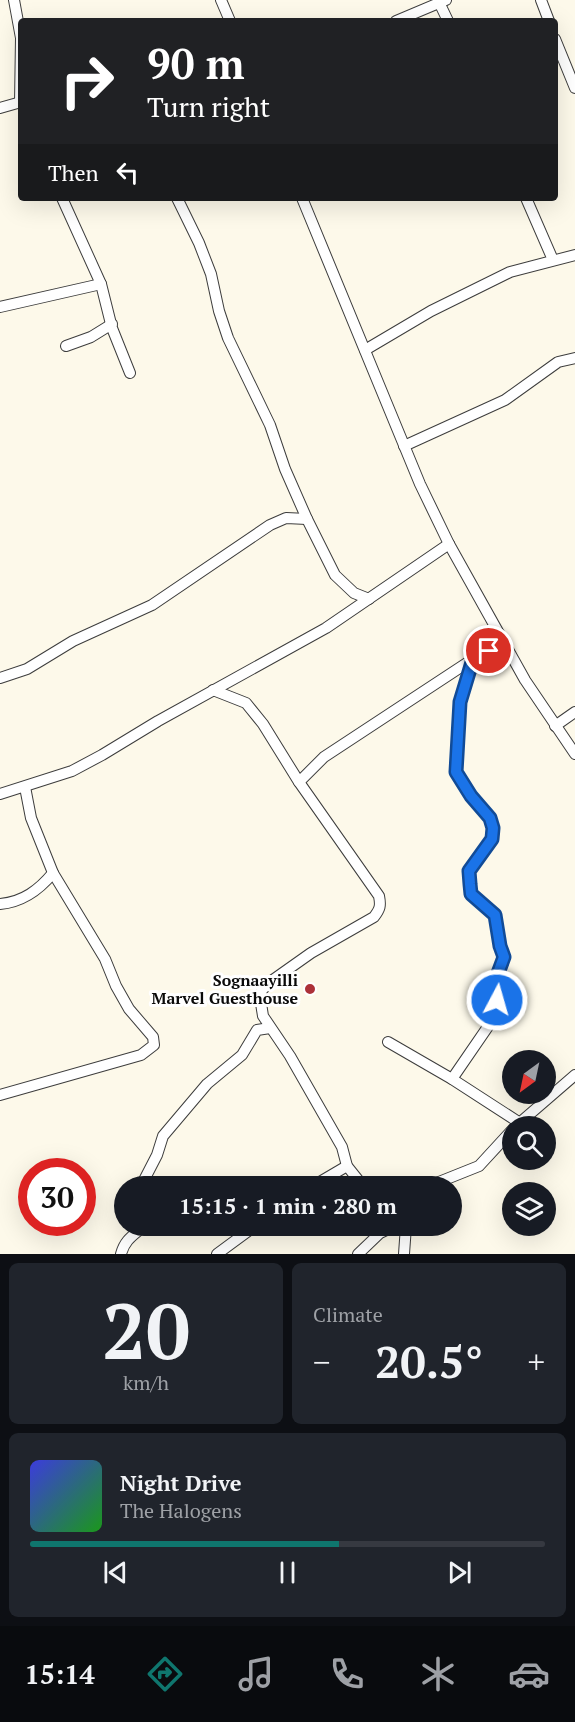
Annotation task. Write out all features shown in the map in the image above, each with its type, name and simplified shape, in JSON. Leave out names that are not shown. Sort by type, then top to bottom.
[{"type":"street","points":[[14,0],[18,22]]},
{"type":"street","points":[[221,0],[229,18]]},
{"type":"street","points":[[542,0],[548,18]]},
{"type":"street","points":[[403,18],[441,1],[447,18]]},
{"type":"street","points":[[558,46],[575,88]]},
{"type":"street","points":[[0,108],[18,104]]},
{"type":"street","points":[[63,201],[101,284],[111,324],[130,373]]},
{"type":"street","points":[[178,201],[211,274],[228,338],[270,425],[285,469],[307,519],[335,575],[354,592],[369,599]]},
{"type":"street","points":[[303,201],[420,484],[449,544],[525,680],[575,754]]},
{"type":"street","points":[[527,201],[553,260]]},
{"type":"street","points":[[365,350],[431,311],[510,272],[575,255]]},
{"type":"street","points":[[0,308],[101,284]]},
{"type":"street","points":[[66,346],[91,338],[111,324]]},
{"type":"street","points":[[404,446],[505,400],[558,362],[575,358]]},
{"type":"street","points":[[0,678],[27,669],[73,641],[152,605],[270,525],[286,518],[307,519]]},
{"type":"street","points":[[0,794],[82,766],[326,628],[449,544]]},
{"type":"street","points":[[299,782],[324,757],[473,659],[505,643]]},
{"type":"street","points":[[452,1080],[498,1012],[500,1007],[494,984],[504,957],[495,915],[471,894],[470,884],[469,871],[492,839],[493,828],[490,818],[471,796],[456,772],[460,702],[473,659]]},
{"type":"street","points":[[213,690],[246,703],[263,724],[299,782],[379,896],[380,910],[374,917],[311,953],[270,982],[262,990],[260,1007],[270,1028],[290,1056],[342,1147],[347,1166],[355,1176]]},
{"type":"street","points":[[555,726],[575,712]]},
{"type":"street","points":[[0,1095],[141,1056],[154,1045],[153,1036],[129,1009],[105,959],[53,873],[31,818],[25,787]]},
{"type":"street","points":[[0,904],[11,903],[29,896],[41,887],[53,873]]},
{"type":"street","points":[[146,1176],[164,1136],[179,1116],[207,1084],[242,1055],[257,1030],[270,1028]]},
{"type":"street","points":[[388,1042],[452,1080],[502,1116]]},
{"type":"street","points":[[528,1116],[575,1075]]},
{"type":"street","points":[[454,1176],[479,1166],[502,1141]]},
{"type":"street","points":[[330,1176],[347,1166]]},
{"type":"street","points":[[121,1254],[130,1236]]},
{"type":"street","points":[[217,1254],[241,1236]]},
{"type":"street","points":[[358,1254],[377,1236]]},
{"type":"street","points":[[404,1254],[405,1236]]},
{"type":"place","name":"Sognaayilli Marvel Guesthouse","points":[[310,989]]},
{"type":"route","points":[[489,651],[473,659],[460,702],[456,772],[471,796],[490,818],[493,828],[492,839],[469,871],[471,894],[495,915],[504,957],[494,984],[497,1000]]}]
